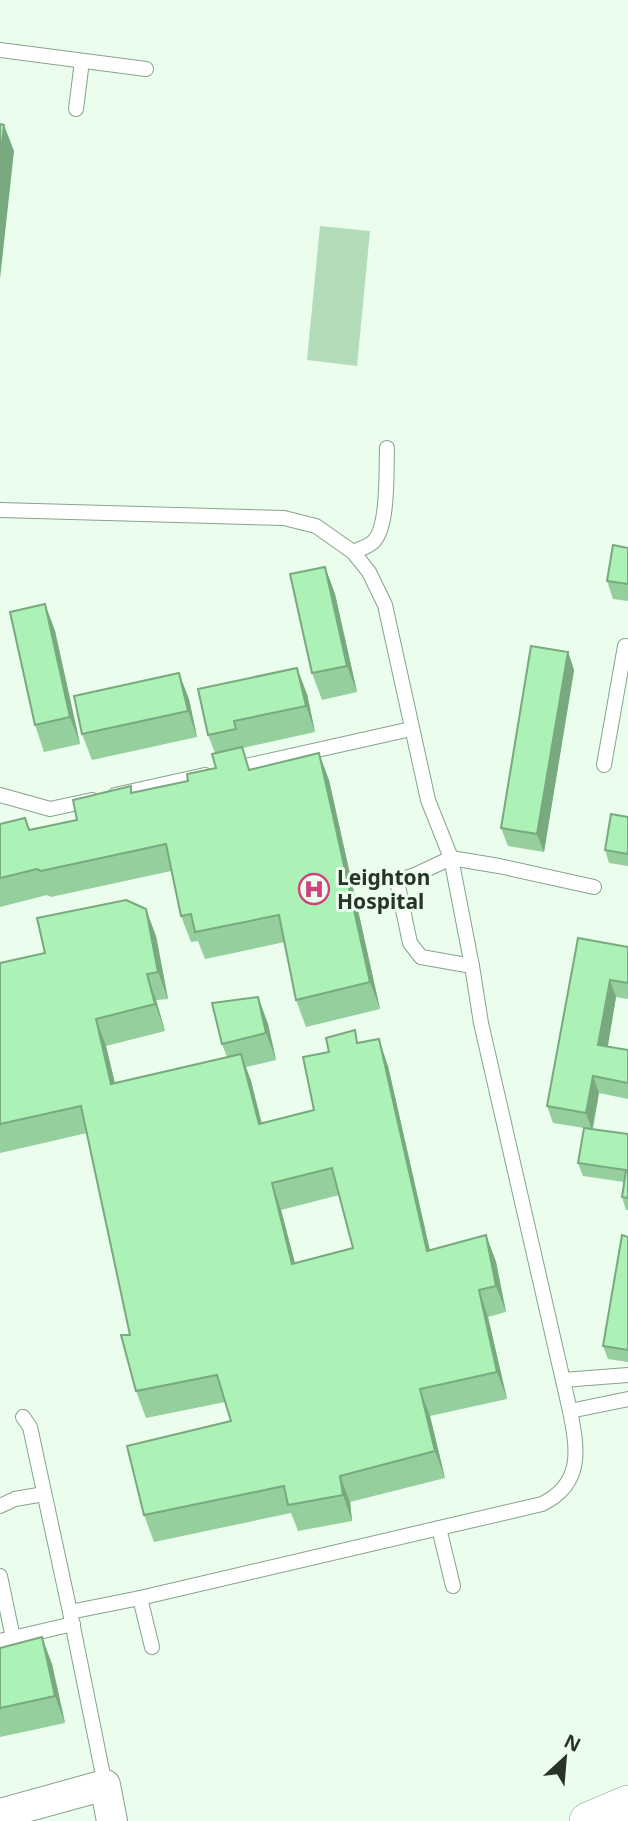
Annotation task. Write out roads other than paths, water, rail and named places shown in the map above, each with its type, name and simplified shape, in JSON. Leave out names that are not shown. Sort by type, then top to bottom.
[{"type":"street","points":[[0,1814],[105,1785],[112,1821]]},
{"type":"street","points":[[588,1821],[628,1804]]},
{"type":"lane","points":[[0,50],[146,69]]},
{"type":"lane","points":[[76,109],[82,61]]},
{"type":"lane","points":[[353,552],[373,542],[379,533],[384,517],[387,448]]},
{"type":"lane","points":[[0,510],[284,519],[316,526],[353,552],[369,572],[384,605],[428,800],[451,858],[481,1023],[576,1437],[575,1466],[563,1490],[555,1498],[542,1504],[140,1598],[6,1640],[0,1576]]},
{"type":"lane","points":[[604,765],[625,646],[628,647]]},
{"type":"lane","points":[[0,794],[50,809],[411,729]]},
{"type":"lane","points":[[472,966],[421,957],[410,943],[397,881],[451,858],[594,887]]},
{"type":"lane","points":[[563,1380],[628,1375]]},
{"type":"lane","points":[[570,1412],[628,1399]]},
{"type":"lane","points":[[29,1420],[105,1785]]},
{"type":"lane","points":[[0,1506],[15,1499],[44,1493]]},
{"type":"lane","points":[[439,1528],[453,1586]]},
{"type":"lane","points":[[140,1598],[152,1647]]},
{"type":"place","name":"Leighton Hospital","points":[[314,889]]}]
